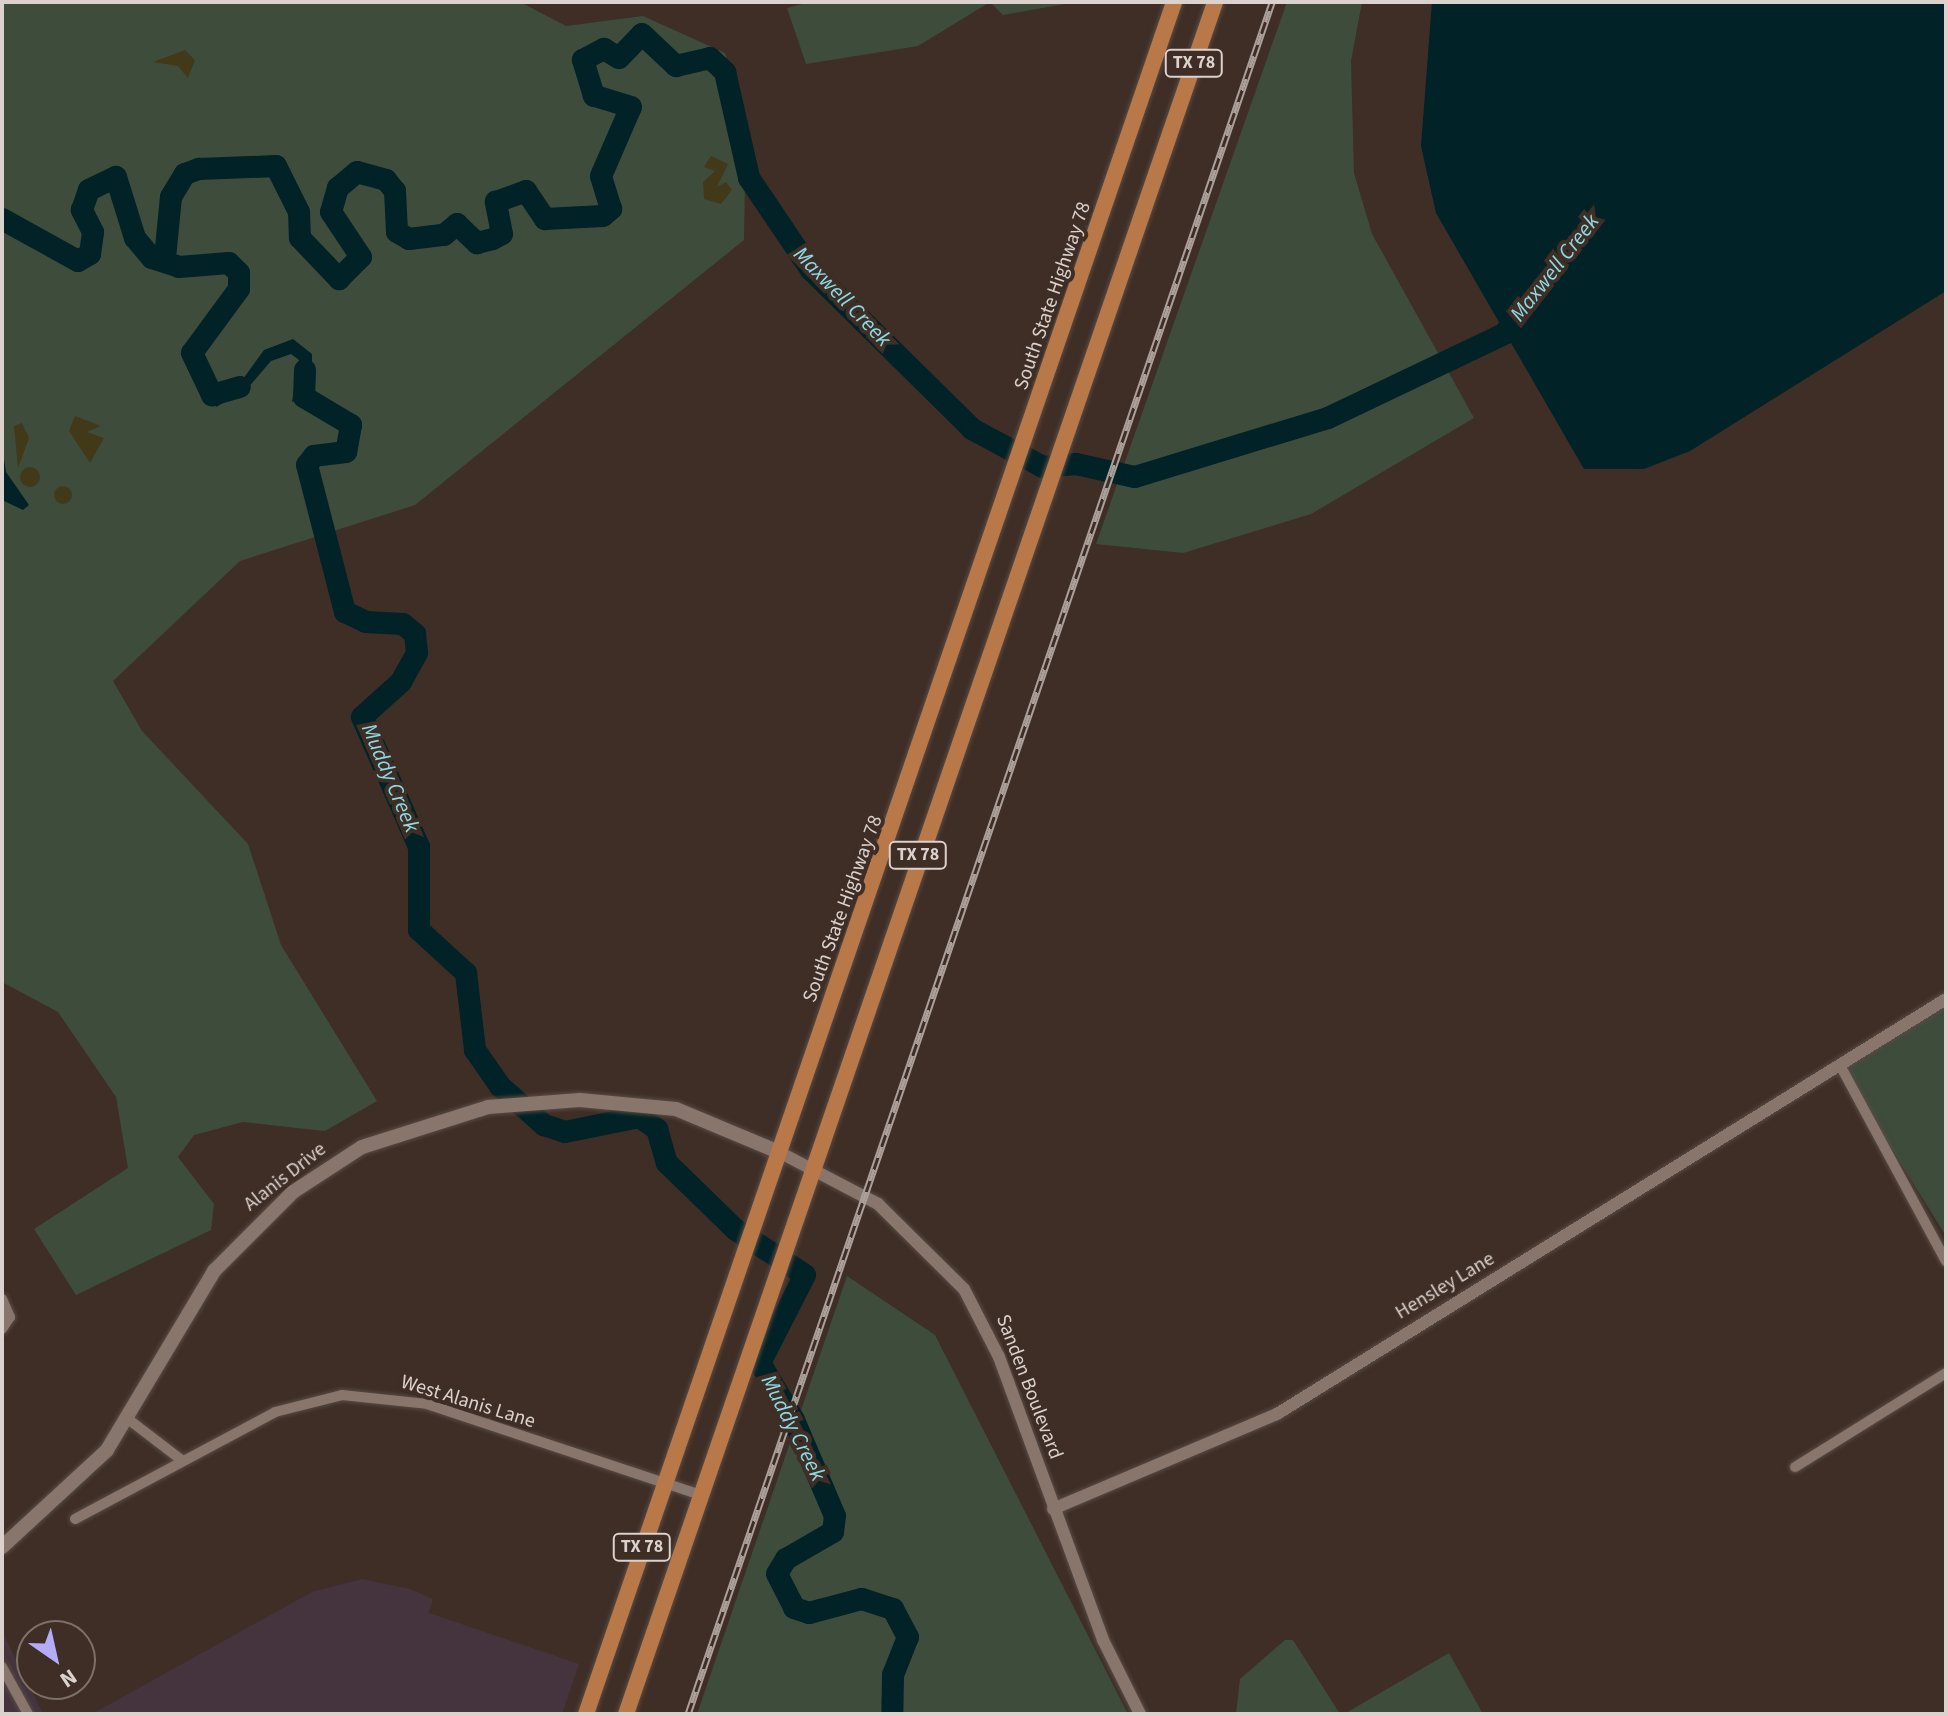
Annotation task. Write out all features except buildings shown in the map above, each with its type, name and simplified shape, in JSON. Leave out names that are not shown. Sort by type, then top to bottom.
[{"type":"main road","name":"South State Highway 78","points":[[586,1714],[1174,2]]},
{"type":"main road","name":"TX 78","points":[[626,1714],[812,1168],[1043,514],[1215,2]]},
{"type":"main road","name":"Alanis Drive","points":[[2,1547],[64,1498],[128,1419],[214,1271],[254,1227],[327,1166],[408,1129],[531,1100],[676,1109],[781,1153]]},
{"type":"street","name":"Hensley Lane","points":[[1053,1509],[1277,1414],[1841,1067],[1946,999]]},
{"type":"street","points":[[1841,1067],[1946,1261]]},
{"type":"street","name":"Sanden Boulevard","points":[[781,1153],[812,1168],[909,1227],[964,1289],[999,1357],[1053,1509],[1140,1714]]},
{"type":"street","points":[[2,1299],[10,1317],[2,1329]]},
{"type":"street","points":[[1795,1467],[1946,1373]]},
{"type":"street","name":"West Alanis Lane","points":[[75,1519],[275,1412],[342,1395],[375,1396],[427,1404],[701,1495]]},
{"type":"street","points":[[128,1419],[183,1461]]},
{"type":"street","points":[[2,1667],[28,1714]]},
{"type":"shaded area","points":[[362,1579],[410,1589],[433,1599],[429,1613],[579,1664],[562,1714],[92,1714],[312,1592]]},
{"type":"shaded area","points":[[2,1631],[16,1659],[16,1700],[36,1700],[43,1714],[2,1714]]},
{"type":"green space","points":[[2,2],[520,2],[566,26],[643,16],[725,53],[746,119],[744,240],[415,505],[240,561],[113,681],[142,731],[248,844],[281,945],[377,1101],[325,1131],[243,1122],[194,1135],[178,1157],[214,1204],[211,1230],[76,1295],[34,1229],[128,1168],[116,1097],[58,1012],[2,982]]},
{"type":"green space","points":[[810,2],[990,2],[918,46],[806,64],[787,8]]},
{"type":"green space","points":[[990,2],[1076,2],[1003,15]]},
{"type":"green space","points":[[1287,2],[1362,2],[1351,61],[1354,173],[1372,234],[1474,418],[1311,514],[1183,553],[1096,544]]},
{"type":"green space","points":[[1946,999],[1946,1236],[1841,1067]]},
{"type":"green space","points":[[847,1276],[935,1335],[1128,1714],[697,1714]]},
{"type":"green space","points":[[1285,1640],[1293,1640],[1340,1714],[1236,1714],[1240,1679]]},
{"type":"green space","points":[[1449,1653],[1483,1714],[1344,1714]]},
{"type":"sand","points":[[185,50],[195,60],[188,78],[178,66],[153,62]]},
{"type":"sand","points":[[711,156],[728,164],[717,187],[726,182],[732,190],[721,204],[704,199],[703,182],[715,171],[704,167]]},
{"type":"sand","points":[[75,416],[101,426],[87,432],[104,438],[90,463],[69,431]]},
{"type":"sand","points":[[22,423],[29,438],[18,468],[14,426]]},
{"type":"sand","points":[[30,467],[37,470],[40,477],[37,484],[30,487],[23,484],[20,477],[23,470]]},
{"type":"sand","points":[[63,486],[72,495],[63,504],[54,495]]},
{"type":"water","points":[[1432,2],[1946,2],[1946,291],[1690,451],[1644,469],[1584,469],[1436,213],[1421,146]]},
{"type":"water","points":[[293,339],[312,354],[312,394],[292,402],[299,360],[291,354],[271,361],[246,390],[216,407],[212,395],[243,379],[264,350]]},
{"type":"water","points":[[2,446],[6,472],[29,505],[23,510],[2,500]]},
{"type":"waterway","name":"Maxwell Creek","points":[[165,258],[171,197],[185,174],[199,169],[276,166],[299,212],[300,238],[339,279],[361,257],[331,212],[338,188],[357,172],[386,180],[395,191],[397,232],[409,239],[444,235],[457,224],[477,243],[493,239],[502,234],[496,202],[526,191],[545,219],[603,216],[611,209],[601,176],[631,107],[594,96],[583,60],[604,49],[619,58],[642,34],[676,66],[710,58],[725,72],[749,178],[811,270],[972,429],[1043,467],[1076,464],[1135,477],[1328,418],[1504,334],[1520,313]]},
{"type":"waterway","name":"Muddy Creek","points":[[2,219],[78,261],[90,254],[93,232],[82,210],[89,190],[116,177],[135,238],[152,258],[179,267],[229,263],[239,273],[239,289],[192,353],[212,395],[240,387]]},
{"type":"waterway","name":"Muddy Creek","points":[[305,370],[304,397],[351,425],[346,452],[314,456],[307,465],[345,612],[366,622],[403,624],[415,634],[417,653],[401,682],[362,717],[419,847],[419,930],[466,973],[475,1050],[500,1086],[544,1125],[565,1132],[639,1117],[657,1129],[667,1163],[736,1230],[805,1275],[760,1363],[794,1420],[835,1516],[833,1532],[786,1559],[777,1574],[794,1608],[809,1613],[862,1599],[893,1609],[908,1637],[893,1675],[892,1714]]},
{"type":"railway","points":[[688,1714],[1272,2]]}]
